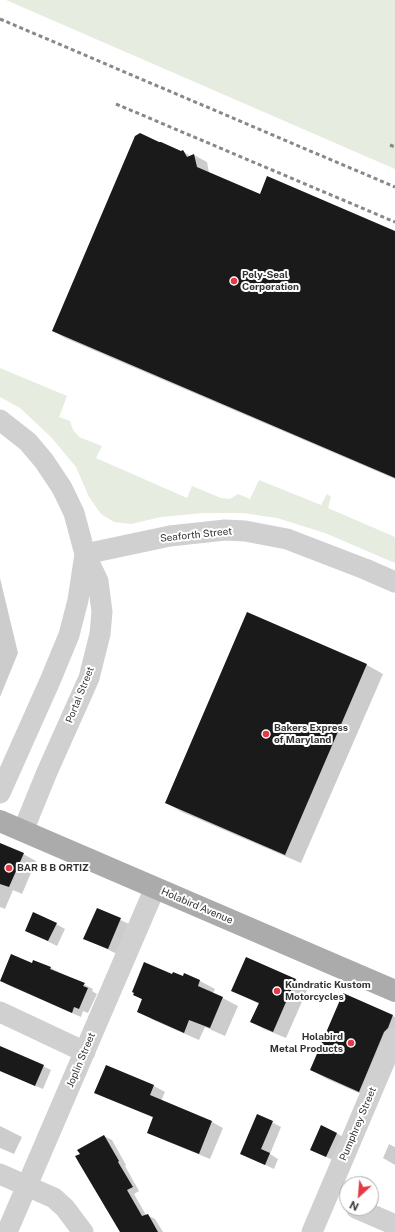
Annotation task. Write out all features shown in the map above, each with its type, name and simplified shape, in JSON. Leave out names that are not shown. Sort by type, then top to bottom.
[{"type":"main road","name":"Holabird Avenue","points":[[0,821],[395,991]]},
{"type":"street","name":"Portal Street","points":[[0,420],[28,442],[44,461],[62,488],[74,513],[85,554],[98,581],[102,612],[100,634],[89,678],[23,831]]},
{"type":"street","name":"Seaforth Street","points":[[85,554],[170,536],[225,530],[245,530],[287,539],[395,582]]},
{"type":"street","name":"Portal Street","points":[[0,793],[69,635],[78,600],[85,554]]},
{"type":"street","name":"Joplin Street","points":[[7,1232],[155,888]]},
{"type":"street","points":[[0,1012],[85,1052]]},
{"type":"street","name":"Pumphrey Street","points":[[312,1232],[395,1037]]},
{"type":"street","points":[[0,1174],[54,1198],[83,1232]]},
{"type":"street","points":[[327,1196],[339,1201]]},
{"type":"street","points":[[374,1216],[395,1225]]},
{"type":"shaded area","points":[[6,0],[395,0],[395,169]]},
{"type":"shaded area","points":[[0,368],[67,396],[59,417],[70,421],[73,430],[79,437],[102,446],[96,458],[187,498],[192,486],[221,498],[230,499],[238,494],[250,499],[259,480],[321,505],[327,494],[331,497],[328,508],[395,537],[395,563],[325,533],[277,518],[243,513],[203,513],[161,517],[131,524],[114,522],[101,514],[89,497],[76,467],[51,437],[20,408],[0,397]]},
{"type":"building","name":"Poly-Seal Corporation","points":[[140,133],[181,151],[183,150],[187,157],[194,154],[197,167],[260,194],[267,176],[395,231],[395,478],[52,331],[135,136]]},
{"type":"building","name":"Bakers Express of Maryland","points":[[247,612],[367,664],[285,855],[165,803]]},
{"type":"building","name":"BAR B B ORTIZ","points":[[0,843],[24,853],[9,887],[0,884]]},
{"type":"building","points":[[97,908],[121,918],[108,949],[83,939]]},
{"type":"building","points":[[33,912],[57,923],[48,941],[25,931]]},
{"type":"building","points":[[11,954],[32,963],[33,960],[51,967],[50,969],[85,983],[83,986],[88,988],[79,1009],[74,1007],[72,1013],[0,981]]},
{"type":"building","points":[[246,957],[296,979],[273,1032],[250,1022],[259,1003],[231,991]]},
{"type":"building","points":[[144,962],[172,974],[173,972],[183,976],[184,973],[200,980],[198,986],[223,997],[210,1028],[189,1020],[184,1033],[137,1012],[142,999],[133,995],[134,993],[132,992]]},
{"type":"building","name":"Holabird Metal Products","points":[[343,993],[393,1015],[388,1028],[384,1032],[359,1092],[310,1070]]},
{"type":"building","points":[[0,1046],[44,1065],[35,1086],[0,1071]]},
{"type":"building","points":[[106,1065],[154,1085],[150,1095],[212,1121],[199,1154],[147,1133],[153,1117],[94,1093]]},
{"type":"building","points":[[257,1114],[273,1121],[261,1149],[270,1153],[265,1165],[240,1154]]},
{"type":"building","points":[[321,1125],[337,1133],[326,1157],[310,1150]]},
{"type":"building","points":[[104,1135],[133,1187],[127,1190],[142,1216],[148,1214],[158,1232],[120,1232],[75,1156],[80,1154],[77,1150]]},
{"type":"railway","points":[[0,19],[395,187]]},
{"type":"railway","points":[[116,104],[395,222]]},
{"type":"railway","points":[[390,145],[395,147]]},
{"type":"place","name":"Poly-Seal Corporation","points":[[234,281]]},
{"type":"place","name":"Bakers Express of Maryland","points":[[266,734]]},
{"type":"place","name":"BAR B B ORTIZ","points":[[9,868]]},
{"type":"place","name":"Kundratic Kustom Motorcycles","points":[[277,991]]},
{"type":"place","name":"Holabird Metal Products","points":[[351,1043]]}]
